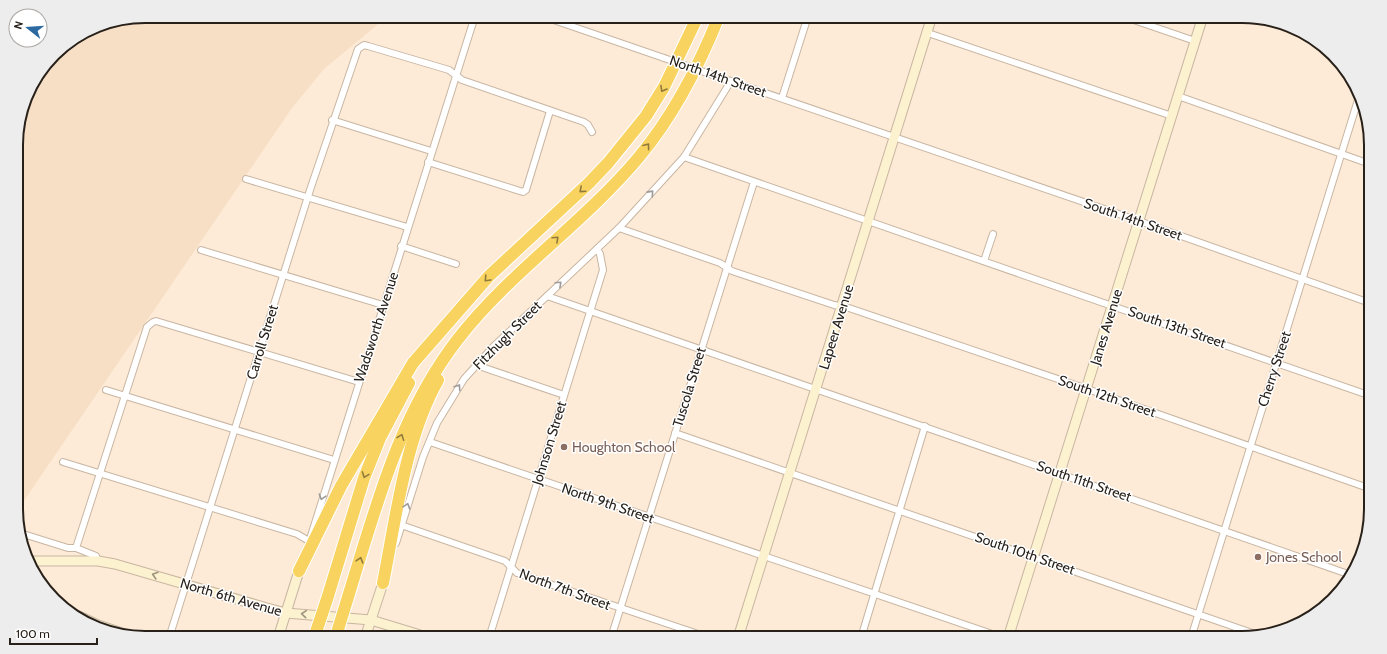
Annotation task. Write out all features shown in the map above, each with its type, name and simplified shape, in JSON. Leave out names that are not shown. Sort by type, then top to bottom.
[{"type":"highway","points":[[299,571],[340,486],[413,362],[443,330],[489,276],[589,183],[646,116],[664,87],[695,23]]},
{"type":"highway","points":[[337,631],[384,481],[403,431],[435,371],[469,326],[508,284],[585,212],[639,157],[678,102],[716,23]]},
{"type":"highway","points":[[383,583],[400,498],[421,417],[434,387],[469,326]]},
{"type":"highway","points":[[317,631],[364,478],[380,438],[420,364],[443,330]]},
{"type":"street","name":"Wadsworth Avenue","points":[[280,631],[473,23]]},
{"type":"street","name":"North 14th Street","points":[[562,23],[895,137]]},
{"type":"street","points":[[782,98],[806,23]]},
{"type":"street","name":"Lapeer Avenue","points":[[740,631],[930,23]]},
{"type":"street","points":[[1142,23],[1195,41]]},
{"type":"street","name":"Janes Avenue","points":[[1010,631],[1201,23]]},
{"type":"street","points":[[928,32],[1172,116]]},
{"type":"street","name":"Carroll Street","points":[[171,631],[332,120],[356,53],[360,47],[368,46],[449,70],[456,75]]},
{"type":"street","points":[[456,75],[462,80],[584,122],[588,125],[592,132]]},
{"type":"street","name":"Fitzhugh Street","points":[[367,631],[430,442],[450,399],[476,365],[620,228],[684,157],[731,81]]},
{"type":"street","points":[[1178,96],[1364,162]]},
{"type":"street","name":"Cherry Street","points":[[1192,631],[1357,104]]},
{"type":"street","points":[[428,162],[523,192],[526,190],[550,111]]},
{"type":"street","points":[[332,120],[431,151]]},
{"type":"street","name":"South 14th Street","points":[[895,137],[1364,301]]},
{"type":"street","name":"South 13th Street","points":[[684,157],[1364,394]]},
{"type":"street","points":[[246,179],[407,227]]},
{"type":"street","name":"Tuscola Street","points":[[613,631],[726,267],[754,182]]},
{"type":"street","name":"South 12th Street","points":[[620,228],[720,263],[732,271],[849,308],[1086,388],[1364,487]]},
{"type":"street","points":[[984,261],[993,234]]},
{"type":"street","points":[[401,246],[456,264]]},
{"type":"street","name":"Johnson Street","points":[[491,631],[603,270],[600,254],[597,249]]},
{"type":"street","points":[[201,250],[383,305]]},
{"type":"street","name":"South 11th Street","points":[[547,296],[1060,472],[1346,573]]},
{"type":"street","points":[[76,548],[124,396],[147,327],[150,324],[156,321],[358,382]]},
{"type":"street","points":[[476,365],[564,395]]},
{"type":"street","points":[[106,390],[334,460]]},
{"type":"street","points":[[863,631],[925,426]]},
{"type":"street","name":"South 10th Street","points":[[675,433],[900,509],[1247,631]]},
{"type":"street","name":"North 9th Street","points":[[430,442],[983,631]]},
{"type":"street","points":[[63,462],[210,506],[297,534],[309,541]]},
{"type":"street","name":"North 7th Street","points":[[402,525],[506,561],[517,573],[689,631]]},
{"type":"street","points":[[26,535],[68,548],[76,548],[96,556],[98,561]]},
{"type":"street","name":"North 6th Avenue","points":[[34,561],[98,561],[137,569],[286,613],[371,620],[407,631]]},
{"type":"shaded area","points":[[137,23],[380,23],[324,69],[292,108],[23,502],[23,137],[27,113],[32,98],[43,77],[64,53],[84,39],[98,32],[121,25]]},
{"type":"place","name":"Houghton School","points":[[564,447]]},
{"type":"place","name":"Jones School","points":[[1258,557]]}]
